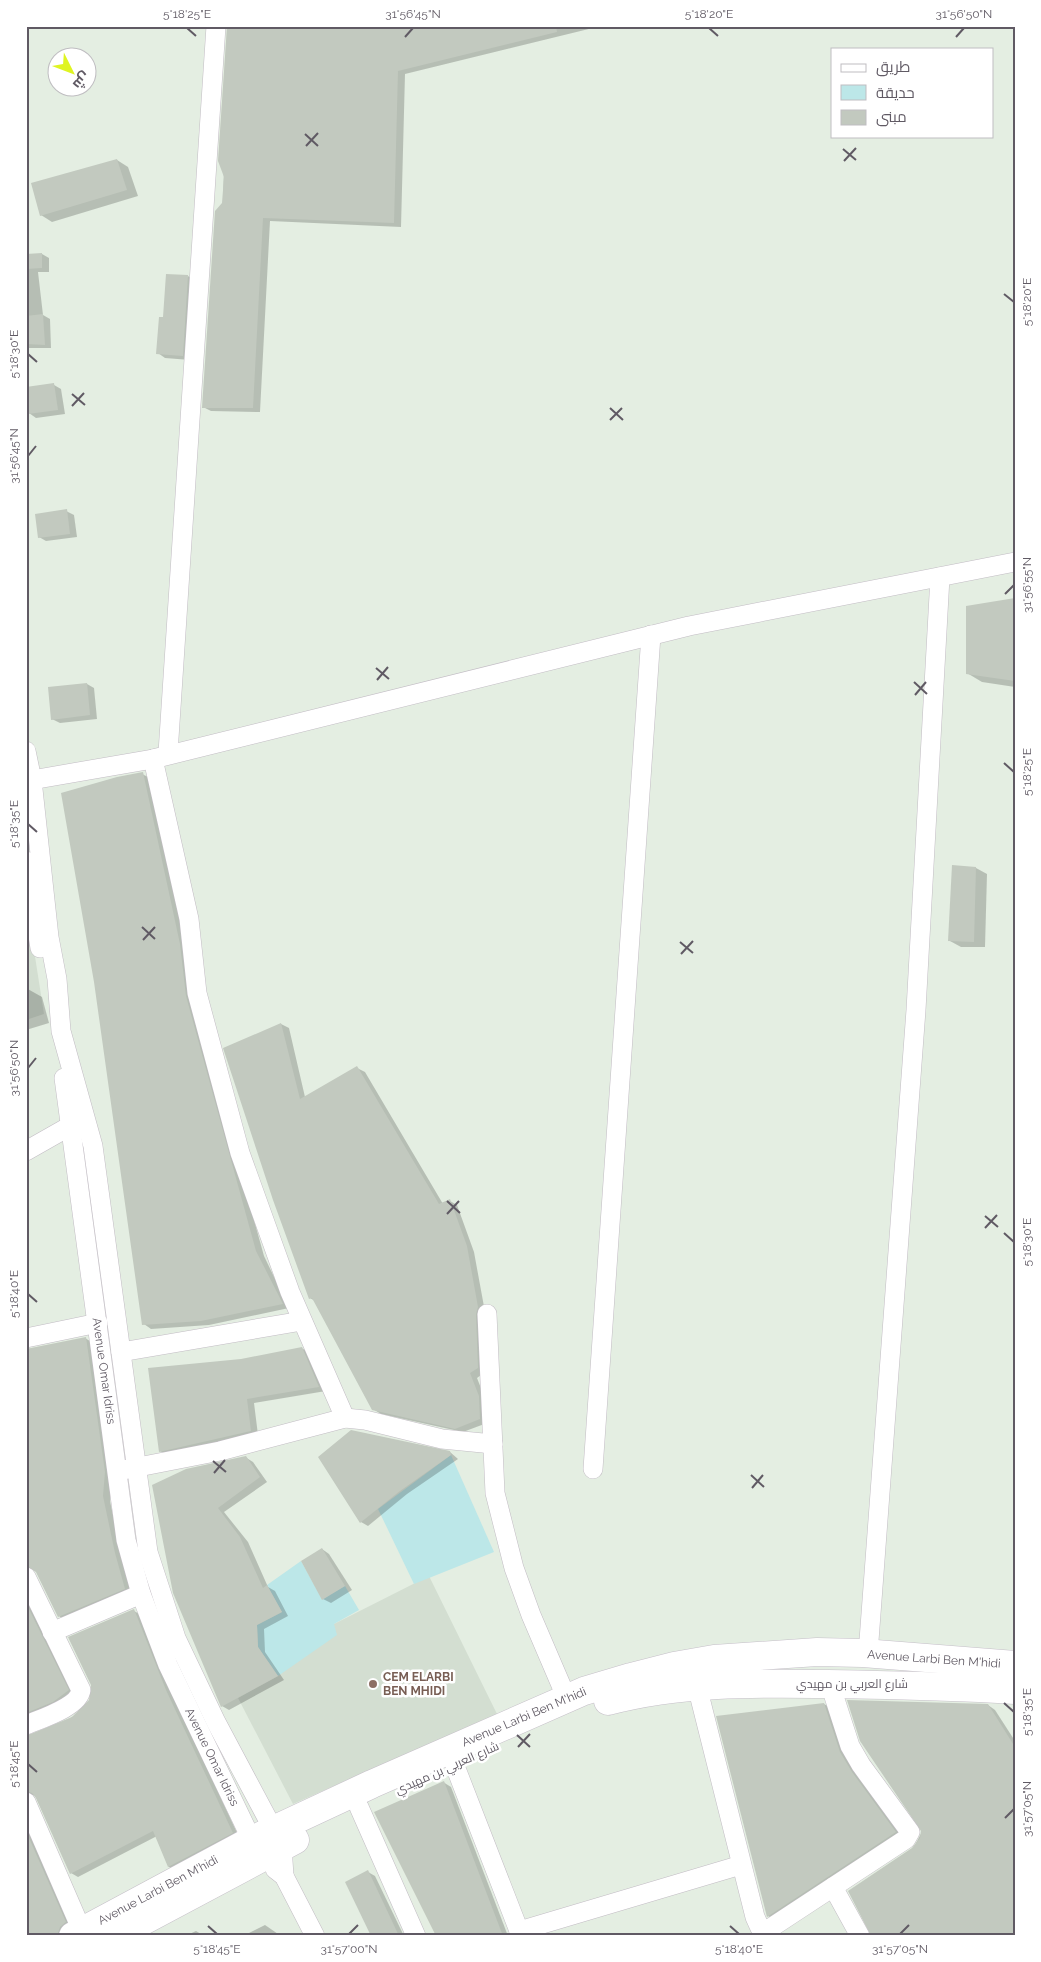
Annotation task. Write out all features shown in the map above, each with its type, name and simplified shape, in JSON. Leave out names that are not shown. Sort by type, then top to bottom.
[{"type":"main road","name":"Avenue Larbi Ben M'hidi","points":[[77,1933],[267,1844],[475,1737],[584,1691],[631,1677],[674,1666],[714,1660],[817,1652],[1015,1665]]},
{"type":"main road","name":"شارع العربي بن مهيدي","points":[[115,1936],[267,1844],[455,1766],[560,1718],[598,1704],[624,1697],[697,1686],[733,1684],[959,1686],[1015,1690]]},
{"type":"street","points":[[216,26],[160,756],[189,920],[197,993],[216,1070],[255,1200],[302,1321],[345,1418]]},
{"type":"street","points":[[29,780],[160,756],[651,635],[1015,562]]},
{"type":"street","points":[[868,1654],[916,1010],[940,577]]},
{"type":"street","points":[[593,1469],[651,635]]},
{"type":"street","points":[[26,751],[49,937],[57,979],[61,1031],[93,1146],[121,1352],[127,1469],[148,1552],[170,1623],[216,1722],[267,1844],[315,1936]]},
{"type":"street","name":"Avenue Omar Idriss","points":[[26,861],[34,923],[62,1057],[98,1323],[127,1469],[126,1540],[141,1594],[168,1665],[267,1844]]},
{"type":"street","points":[[26,1151],[70,1126]]},
{"type":"street","points":[[487,1314],[495,1493],[514,1568],[531,1615],[567,1699]]},
{"type":"street","points":[[121,1352],[302,1321]]},
{"type":"street","points":[[26,1338],[98,1323]]},
{"type":"street","points":[[127,1469],[220,1451],[345,1418],[364,1420],[442,1439],[493,1444]]},
{"type":"street","points":[[26,1577],[81,1690],[80,1695],[73,1703],[26,1725]]},
{"type":"street","points":[[52,1632],[141,1594]]},
{"type":"street","points":[[697,1686],[755,1918],[763,1930],[770,1930],[906,1839],[910,1832],[861,1765],[850,1746],[830,1684]]},
{"type":"street","points":[[455,1766],[520,1933],[742,1865]]},
{"type":"street","points":[[26,1802],[77,1933]]},
{"type":"street","points":[[359,1807],[416,1936]]},
{"type":"street","points":[[833,1887],[860,1936]]},
{"type":"shaded area","points":[[26,899],[44,1014],[26,1020]]},
{"type":"shaded area","name":"CEM ELARBI BEN MHIDI","points":[[429,1576],[497,1714],[293,1804],[238,1698],[278,1676],[334,1624]]},
{"type":"green space","points":[[451,1455],[494,1552],[414,1584],[378,1509]]},
{"type":"green space","points":[[301,1561],[322,1599],[345,1586],[359,1610],[334,1624],[337,1635],[278,1676],[258,1647],[257,1625],[282,1612],[267,1585]]},
{"type":"building","points":[[227,26],[556,26],[557,32],[398,71],[394,223],[263,218],[253,408],[202,408],[215,211],[222,203],[224,177],[218,161]]},
{"type":"building","points":[[117,159],[127,190],[40,216],[31,183]]},
{"type":"building","points":[[42,253],[42,268],[26,269],[26,254]]},
{"type":"building","points":[[166,274],[188,275],[183,356],[156,354],[159,317],[163,317]]},
{"type":"building","points":[[43,314],[45,345],[26,344],[26,316]]},
{"type":"building","points":[[54,383],[58,410],[28,414],[26,387]]},
{"type":"building","points":[[67,509],[70,534],[38,538],[35,514]]},
{"type":"building","points":[[1015,598],[1015,681],[966,674],[966,606]]},
{"type":"building","points":[[87,683],[90,715],[51,720],[48,687]]},
{"type":"building","points":[[143,772],[180,944],[186,996],[256,1251],[283,1304],[201,1321],[142,1325],[94,982],[61,793],[117,777]]},
{"type":"building","points":[[952,865],[976,867],[974,942],[948,941]]},
{"type":"building","points":[[281,1023],[300,1099],[357,1066],[439,1204],[450,1199],[467,1246],[478,1307],[476,1314],[478,1368],[470,1373],[479,1396],[480,1419],[455,1429],[372,1410],[312,1298],[309,1299],[273,1200],[223,1048]]},
{"type":"building","points":[[86,1337],[105,1472],[103,1496],[125,1589],[58,1617],[36,1572],[26,1566],[26,1349]]},
{"type":"building","points":[[302,1347],[319,1387],[247,1399],[251,1431],[159,1452],[148,1368],[241,1359]]},
{"type":"building","points":[[351,1430],[450,1451],[451,1455],[400,1491],[360,1523],[318,1457]]},
{"type":"building","points":[[246,1456],[260,1477],[218,1508],[240,1537],[263,1588],[267,1585],[282,1612],[257,1625],[258,1647],[278,1676],[221,1707],[173,1593],[152,1485],[186,1469]]},
{"type":"building","points":[[322,1548],[345,1586],[322,1600],[301,1561]]},
{"type":"building","points":[[26,1603],[69,1690],[53,1702],[26,1713]]},
{"type":"building","points":[[134,1609],[166,1690],[233,1833],[168,1867],[153,1831],[70,1874],[36,1798],[32,1793],[26,1791],[26,1736],[72,1717],[89,1700],[91,1685],[68,1637]]},
{"type":"building","points":[[847,1700],[988,1704],[1015,1747],[1015,1936],[871,1936],[848,1891],[912,1848],[920,1838],[921,1831],[860,1741]]},
{"type":"building","points":[[824,1703],[840,1752],[852,1772],[896,1832],[767,1917],[716,1716]]},
{"type":"building","points":[[444,1781],[503,1936],[436,1936],[374,1812]]},
{"type":"building","points":[[26,1831],[66,1922],[60,1927],[57,1936],[26,1936]]},
{"type":"building","points":[[368,1870],[399,1936],[371,1936],[345,1882]]},
{"type":"place","name":"CEM ELARBI BEN MHIDI","points":[[373,1684]]}]
